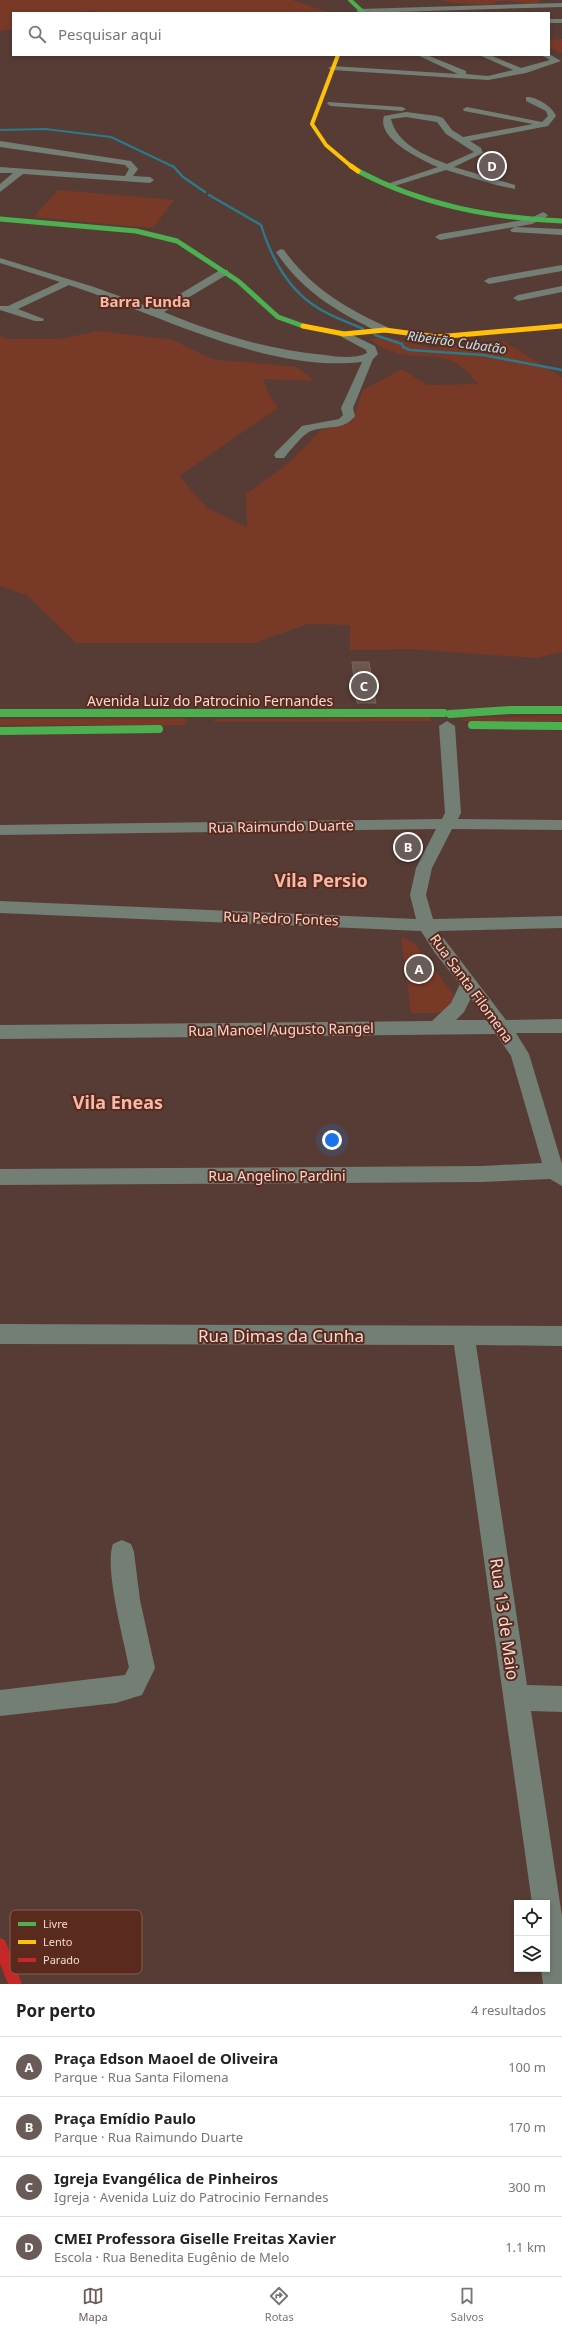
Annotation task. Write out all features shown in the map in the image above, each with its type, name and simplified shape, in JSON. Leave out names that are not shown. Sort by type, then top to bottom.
[{"type":"main road","points":[[351,0],[360,12]]},
{"type":"main road","points":[[338,56],[312,124],[313,131],[323,145],[334,156],[372,178],[415,195],[486,214],[562,222]]},
{"type":"main road","points":[[329,117],[333,101]]},
{"type":"main road","points":[[334,138],[357,158]]},
{"type":"main road","points":[[373,168],[401,181],[466,204],[498,210],[562,216]]},
{"type":"main road","points":[[415,195],[425,190]]},
{"type":"main road","points":[[0,218],[136,231],[162,236],[177,242],[238,280],[278,317],[298,325],[344,334],[385,330],[437,337],[562,326]]},
{"type":"main road","name":"Avenida Luiz do Patrocinio Fernandes","points":[[445,721],[510,710],[562,710]]},
{"type":"main road","name":"Avenida Luiz do Patrocinio Fernandes","points":[[0,713],[198,718],[445,721],[562,726]]},
{"type":"main road","name":"Avenida Luiz do Patrocinio Fernandes","points":[[0,731],[166,728]]},
{"type":"main road","points":[[0,1945],[10,1971]]},
{"type":"main road","points":[[11,1974],[15,1984]]},
{"type":"street","points":[[360,12],[562,5]]},
{"type":"street","points":[[533,7],[540,12]]},
{"type":"street","points":[[550,21],[562,21]]},
{"type":"street","points":[[423,56],[477,79]]},
{"type":"street","points":[[486,56],[523,71]]},
{"type":"street","points":[[332,68],[477,79],[497,77],[557,61],[547,56]]},
{"type":"street","points":[[462,140],[545,124],[550,120],[552,112],[528,100]]},
{"type":"street","points":[[333,101],[369,108],[431,109]]},
{"type":"street","points":[[468,109],[545,124]]},
{"type":"street","points":[[388,185],[446,167],[479,153],[478,150],[449,132],[437,118],[395,116],[387,118],[388,130],[398,141],[415,152],[446,167],[512,186]]},
{"type":"street","points":[[0,144],[128,163],[134,169],[128,177]]},
{"type":"street","points":[[0,170],[128,177],[150,180]]},
{"type":"street","points":[[0,190],[21,171]]},
{"type":"street","points":[[440,237],[532,220],[543,215]]},
{"type":"street","points":[[490,228],[562,232]]},
{"type":"street","points":[[281,252],[289,265],[303,281],[360,319],[385,330]]},
{"type":"street","points":[[2,260],[156,313],[246,346],[287,354],[355,361],[368,360]]},
{"type":"street","points":[[489,281],[562,268]]},
{"type":"street","points":[[156,313],[224,272]]},
{"type":"street","points":[[4,308],[68,282]]},
{"type":"street","points":[[518,298],[562,289]]},
{"type":"street","points":[[4,308],[39,319]]},
{"type":"street","points":[[280,455],[306,428],[343,422],[349,416],[347,408],[368,360],[373,354],[371,348],[344,334]]},
{"type":"street","name":"Rua Santa Filomena","points":[[445,721],[453,813],[424,868],[418,895],[426,925],[440,949],[483,1000],[500,1027],[520,1054],[558,1175]]},
{"type":"street","name":"Rua Raimundo Duarte","points":[[0,830],[447,824],[562,825]]},
{"type":"street","name":"Rua Pedro Fontes","points":[[0,907],[426,925],[562,922]]},
{"type":"street","points":[[437,1028],[458,1007],[469,983]]},
{"type":"street","name":"Rua Manoel Augusto Rangel","points":[[0,1032],[562,1026]]},
{"type":"street","name":"Rua Angelino Pardini","points":[[0,1177],[474,1174],[558,1175]]},
{"type":"street","name":"Rua Dimas da Cunha","points":[[0,1334],[562,1336]]},
{"type":"street","name":"Rua 13 de Maio","points":[[464,1336],[546,1900]]},
{"type":"street","points":[[0,1703],[116,1690],[133,1686],[142,1668],[128,1600],[122,1552]]},
{"type":"street","points":[[516,1698],[562,1699]]},
{"type":"street","points":[[550,1931],[558,1984]]},
{"type":"shaded area","points":[[0,0],[292,0],[328,12],[92,12],[100,9],[82,12],[12,12],[12,29],[0,31]]},
{"type":"shaded area","points":[[438,0],[539,0],[538,2],[552,8],[528,6],[513,1],[498,1],[492,5],[456,3]]},
{"type":"shaded area","points":[[562,39],[562,53],[550,48],[550,40]]},
{"type":"shaded area","points":[[58,190],[174,200],[153,228],[34,217]]},
{"type":"shaded area","points":[[98,331],[173,340],[212,359],[297,367],[315,381],[264,379],[267,391],[278,408],[179,476],[207,508],[247,527],[246,494],[289,463],[321,430],[352,422],[363,390],[402,369],[427,385],[478,384],[468,372],[458,364],[438,357],[416,356],[390,351],[369,339],[387,337],[431,348],[503,341],[562,377],[562,652],[536,658],[411,649],[350,650],[350,625],[308,624],[254,643],[76,643],[28,596],[0,586],[0,336],[8,339],[60,339]]},
{"type":"shaded area","points":[[562,716],[562,721],[462,721],[462,718]]},
{"type":"shaded area","points":[[430,717],[431,721],[212,722],[218,719]]},
{"type":"shaded area","points":[[183,718],[188,720],[184,725],[0,725],[0,719]]},
{"type":"shaded area","points":[[417,832],[419,835],[408,859],[403,858],[400,834]]},
{"type":"shaded area","points":[[401,937],[414,943],[454,995],[450,1007],[439,1013],[411,1013]]},
{"type":"building","points":[[352,662],[369,662],[376,703],[357,703]]},
{"type":"waterway","name":"Ribeirão Cubatão","points":[[0,130],[45,129],[111,137],[174,167]]},
{"type":"waterway","name":"Ribeirão Cubatão","points":[[174,167],[183,177],[205,192]]},
{"type":"waterway","points":[[209,195],[261,225],[270,249],[282,272],[289,282],[307,301],[329,314],[363,329]]},
{"type":"waterway","name":"Ribeirão Cubatão","points":[[375,335],[402,344],[403,347],[410,350],[483,355],[562,370]]},
{"type":"traffic: fast","points":[[350,0],[363,12]]},
{"type":"traffic: fast","points":[[358,171],[405,193],[430,202],[457,209],[510,218],[562,221]]},
{"type":"traffic: fast","points":[[0,219],[136,231],[177,241],[238,281],[278,317],[303,326]]},
{"type":"traffic: fast","points":[[450,714],[510,710],[562,710]]},
{"type":"traffic: fast","points":[[0,713],[444,713]]},
{"type":"traffic: fast","points":[[472,725],[562,726]]},
{"type":"traffic: fast","points":[[0,731],[159,729]]},
{"type":"traffic: slow","points":[[338,56],[312,124],[321,139],[331,151],[358,171]]},
{"type":"traffic: slow","points":[[303,326],[344,334],[385,330],[437,337],[562,326]]},
{"type":"traffic: jam","points":[[0,1945],[10,1971]]},
{"type":"traffic: jam","points":[[11,1974],[15,1984]]},
{"type":"place","name":"CMEI Professora Giselle Freitas Xavier","points":[[492,166]]},
{"type":"place","name":"Igreja Evangélica de Pinheiros","points":[[364,686]]},
{"type":"place","name":"Praça Emídio Paulo","points":[[408,847]]},
{"type":"place","name":"Praça Edson Maoel de Oliveira","points":[[419,969]]},
{"type":"district","name":"Barra Funda","points":[[145,301]]},
{"type":"district","name":"Vila Persio","points":[[321,880]]},
{"type":"district","name":"Vila Eneas","points":[[118,1102]]}]
